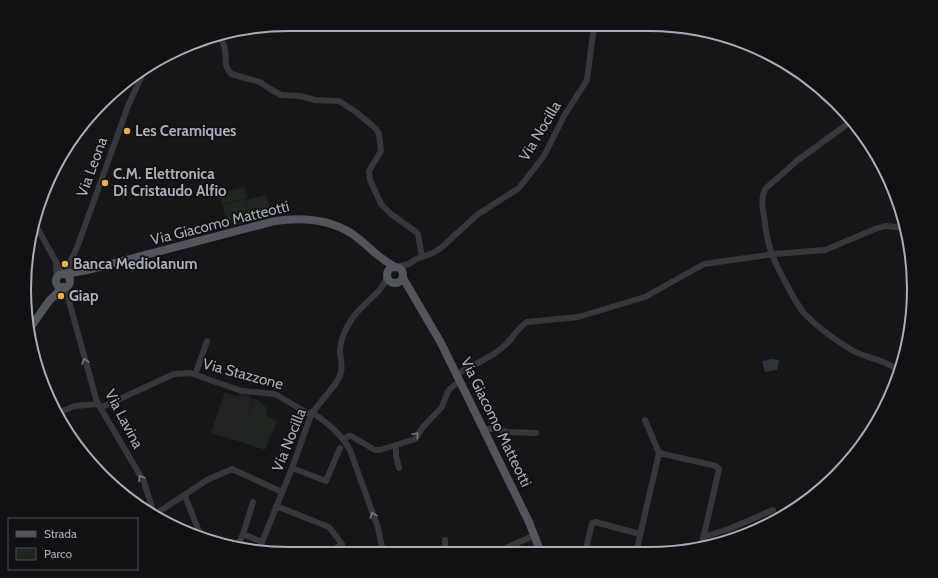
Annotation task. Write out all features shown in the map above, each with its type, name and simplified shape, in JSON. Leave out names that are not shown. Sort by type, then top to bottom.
[{"type":"main road","name":"Via Giacomo Matteotti","points":[[63,280],[88,270],[275,221],[296,218],[322,221],[338,227],[351,233],[374,253]]},
{"type":"main road","points":[[374,253],[400,269],[419,306]]},
{"type":"main road","points":[[374,253],[382,264],[389,281],[405,290],[419,306]]},
{"type":"main road","points":[[389,281],[390,269],[396,267]]},
{"type":"main road","points":[[389,281],[401,281],[403,276]]},
{"type":"main road","points":[[33,322],[63,280]]},
{"type":"main road","name":"Via Giacomo Matteotti","points":[[419,306],[441,343],[535,535],[539,547]]},
{"type":"street","name":"Via Nocilla","points":[[396,267],[409,264],[434,253],[477,215],[519,188],[540,162],[550,146],[555,132],[564,116],[587,80],[593,31]]},
{"type":"street","points":[[221,40],[226,52],[225,65],[231,74],[260,82],[281,95],[300,96],[315,100],[339,101],[356,112],[376,129],[379,134],[381,151],[369,171],[370,180],[381,204],[391,214],[418,234],[422,257]]},
{"type":"street","name":"Via Leona","points":[[63,280],[78,245],[126,113],[141,77]]},
{"type":"street","points":[[847,124],[798,160],[765,189],[762,201],[765,229],[771,254],[777,268],[800,308],[814,323],[850,349],[895,367]]},
{"type":"street","points":[[382,547],[378,528],[350,450],[344,439],[351,436],[378,450],[415,439],[423,427],[442,407],[450,388],[458,378],[501,349],[511,340],[522,325],[527,322],[578,317],[645,297],[704,264],[771,254],[825,250],[875,229],[885,226],[899,227]]},
{"type":"street","name":"Via Lavina","points":[[38,230],[63,280],[88,372],[99,406],[144,482],[152,507]]},
{"type":"street","points":[[403,276],[409,264]]},
{"type":"street","name":"Via Nocilla","points":[[261,545],[311,416],[340,376],[342,368],[340,348],[348,324],[389,281]]},
{"type":"street","points":[[195,375],[207,341]]},
{"type":"street","name":"Via Stazzone","points":[[63,412],[76,406],[99,406],[174,374],[185,373],[242,391],[275,394],[330,426],[344,439]]},
{"type":"street","points":[[637,547],[658,453],[645,420]]},
{"type":"street","points":[[483,429],[536,433]]},
{"type":"street","points":[[396,445],[396,456],[399,468]]},
{"type":"street","points":[[292,468],[326,481],[340,448]]},
{"type":"street","points":[[658,453],[718,467],[719,469],[702,541]]},
{"type":"street","points":[[159,511],[185,496],[207,480],[232,469],[282,492]]},
{"type":"street","points":[[185,496],[198,530]]},
{"type":"street","points":[[239,542],[253,502]]},
{"type":"street","points":[[276,506],[329,527],[342,544],[338,547]]},
{"type":"street","points":[[703,537],[729,529],[772,510]]},
{"type":"street","points":[[586,547],[592,523],[594,522],[640,534]]},
{"type":"street","points":[[243,534],[262,542]]},
{"type":"street","points":[[508,547],[535,535]]},
{"type":"street","points":[[445,540],[445,547]]},
{"type":"shaded area","points":[[772,359],[779,361],[777,370],[765,372],[762,361]]},
{"type":"shaded area","points":[[225,392],[238,397],[239,394],[251,396],[250,398],[254,399],[241,442],[211,433]]},
{"type":"green space","points":[[244,187],[247,198],[222,204],[219,193]]},
{"type":"green space","points":[[266,195],[272,216],[250,221],[245,200]]},
{"type":"green space","points":[[244,199],[250,222],[229,227],[222,205]]},
{"type":"green space","points":[[255,398],[267,408],[266,415],[277,421],[265,450],[241,442]]},
{"type":"place","name":"Les Ceramiques","points":[[127,131]]},
{"type":"place","name":"C.M. Elettronica Di Cristaudo Alfio","points":[[105,183]]},
{"type":"place","name":"Banca Mediolanum","points":[[65,264]]},
{"type":"place","name":"Giap","points":[[61,296]]}]
